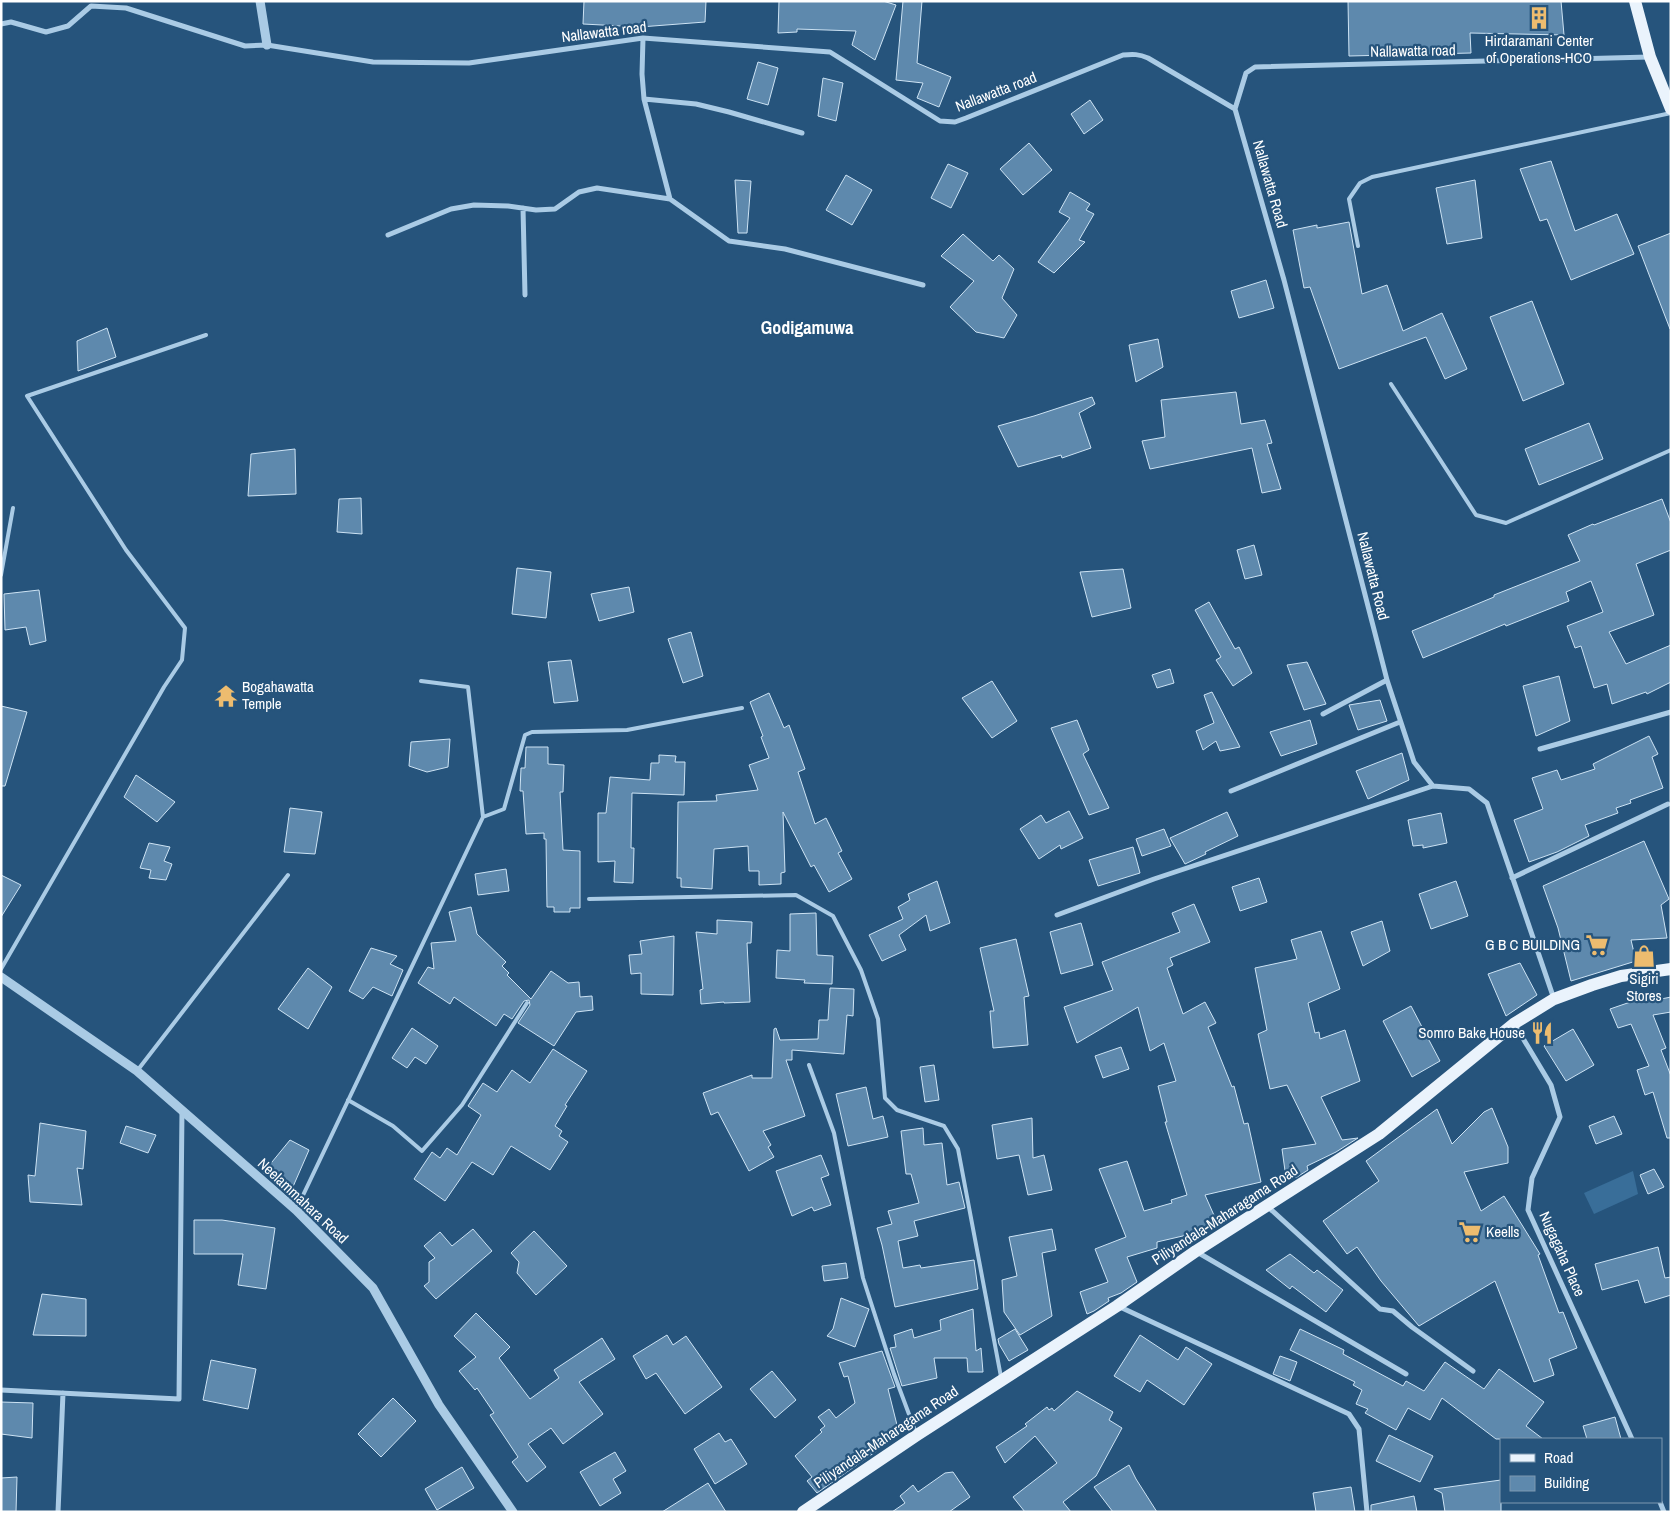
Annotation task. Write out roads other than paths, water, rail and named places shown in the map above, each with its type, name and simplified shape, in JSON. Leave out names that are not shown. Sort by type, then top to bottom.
[{"type":"main road","points":[[1635,1],[1650,57],[1671,111]]},
{"type":"main road","name":"Piliyandala-Maharagama Road","points":[[812,1509],[917,1435],[1117,1306],[1196,1251],[1380,1134],[1515,1023],[1554,999],[1621,976],[1671,968]]},
{"type":"street","points":[[260,1],[267,45]]},
{"type":"street","name":"Nallawatta road","points":[[1,24],[11,22],[46,32],[68,26],[91,6],[126,8],[245,46],[267,45],[373,62],[469,63],[643,38],[830,52],[940,121],[947,122],[955,122],[1123,55],[1132,54],[1148,58],[1235,109],[1246,73],[1255,67],[1650,57]]},
{"type":"street","points":[[643,38],[642,74],[644,99],[670,199]]},
{"type":"street","points":[[644,99],[696,104],[802,133]]},
{"type":"street","name":"Nallawatta Road","points":[[1235,109],[1284,280],[1387,680],[1414,762],[1433,786]]},
{"type":"street","points":[[388,235],[451,209],[474,205],[536,210],[554,209],[579,192],[597,188],[670,199],[729,241],[785,249],[923,284]]},
{"type":"street","points":[[523,208],[525,295]]},
{"type":"street","points":[[1323,714],[1387,680]]},
{"type":"street","points":[[1540,749],[1671,712]]},
{"type":"street","points":[[1231,791],[1400,722]]},
{"type":"street","points":[[1057,915],[1154,879],[1433,786],[1469,789],[1487,803],[1554,999]]},
{"type":"street","points":[[1512,878],[1668,804]]},
{"type":"street","name":"Neelammahara Road","points":[[1,977],[137,1071],[296,1210],[373,1288],[439,1405],[513,1512]]},
{"type":"street","name":"Nugagaha Place","points":[[1515,1023],[1551,1085],[1560,1117],[1532,1178],[1528,1210],[1632,1438]]},
{"type":"street","points":[[1,1390],[179,1399],[182,1110]]},
{"type":"street","points":[[1267,1206],[1380,1310],[1393,1311],[1473,1371]]},
{"type":"street","points":[[1196,1251],[1406,1374]]},
{"type":"street","points":[[1117,1306],[1349,1414],[1359,1429],[1368,1512]]},
{"type":"street","points":[[58,1512],[63,1393]]},
{"type":"lane","points":[[1358,246],[1349,199],[1360,183],[1372,177],[1671,111]]},
{"type":"lane","points":[[1,969],[159,695],[182,660],[185,628],[126,550],[27,396],[206,335]]},
{"type":"lane","points":[[1391,384],[1476,515],[1506,523],[1671,450]]},
{"type":"lane","points":[[1,575],[13,508]]},
{"type":"lane","points":[[296,1210],[482,817],[468,687],[421,681]]},
{"type":"lane","points":[[482,817],[504,809],[525,735],[532,732],[626,730],[742,708]]},
{"type":"lane","points":[[137,1071],[288,875]]},
{"type":"lane","points":[[589,899],[796,895],[833,916],[861,970],[878,1019],[885,1098],[897,1110],[944,1126],[958,1149],[1002,1380]]},
{"type":"lane","points":[[348,1100],[393,1126],[422,1151],[462,1105],[527,1003]]},
{"type":"lane","points":[[809,1065],[834,1134],[863,1278],[894,1374],[917,1435]]},
{"type":"place","name":"Hirdaramani Center of Operations-HCO","points":[[1539,18]]},
{"type":"place","name":"Bogahawatta Temple","points":[[226,696]]},
{"type":"place","name":"G B C BUILDING","points":[[1597,945]]},
{"type":"place","name":"Sigiri Stores","points":[[1644,956]]},
{"type":"place","name":"Somro Bake House","points":[[1542,1033]]},
{"type":"place","name":"Keells","points":[[1470,1232]]},
{"type":"district","name":"Godigamuwa","points":[[807,328]]}]
